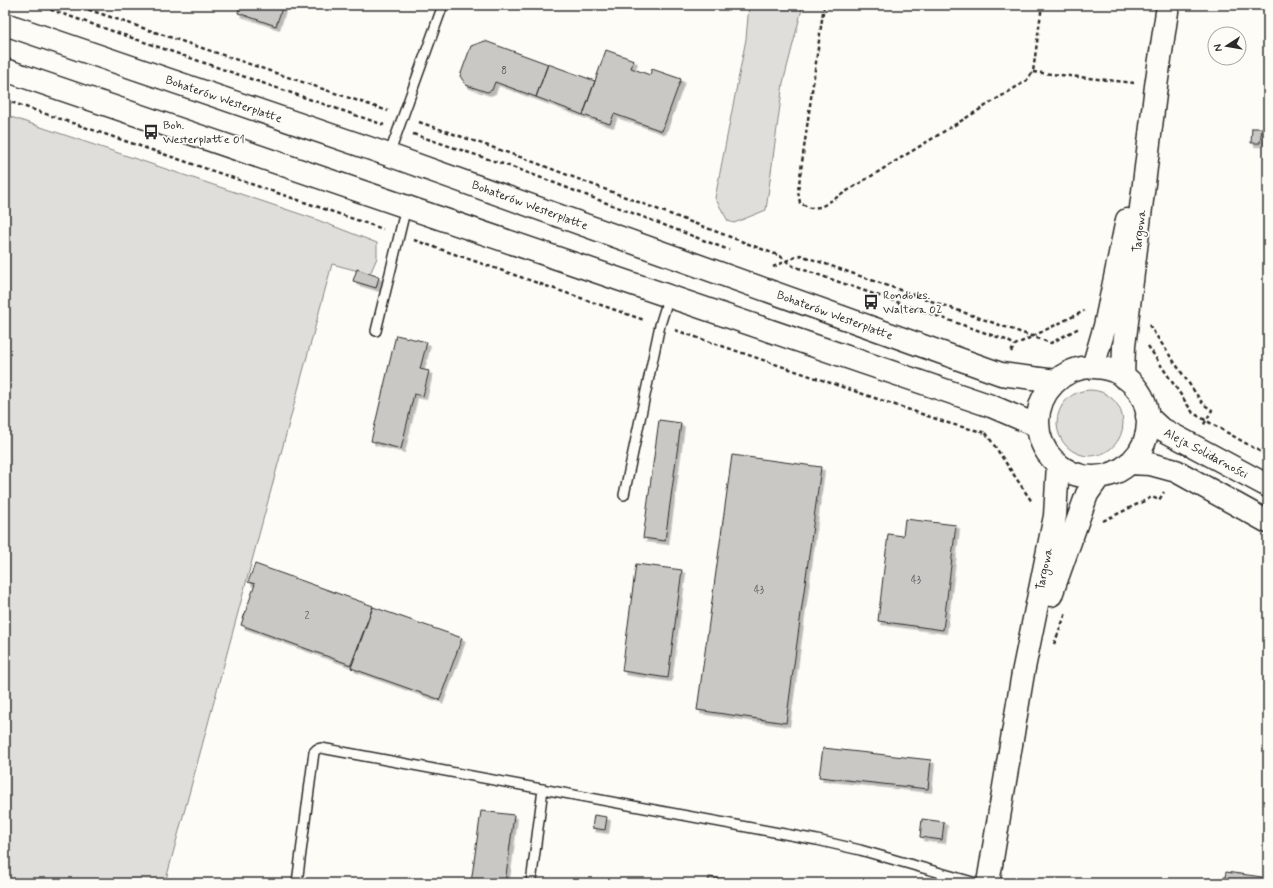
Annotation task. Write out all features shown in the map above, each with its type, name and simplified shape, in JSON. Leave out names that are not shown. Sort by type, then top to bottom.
[{"type":"main road","name":"Targowa","points":[[1123,377],[1156,86],[1168,5]]},
{"type":"main road","name":"Bohaterów Westerplatte","points":[[5,24],[389,155],[1001,374],[1056,381]]},
{"type":"main road","points":[[5,70],[991,406],[1038,426]]},
{"type":"main road","name":"Targowa","points":[[1093,367],[1105,326],[1156,86]]},
{"type":"main road","points":[[1093,367],[1109,370],[1123,377],[1135,387],[1143,401],[1147,416],[1147,429],[1144,442],[1138,453],[1129,463],[1110,474],[1099,476],[1077,475],[1058,464],[1044,447],[1038,426],[1038,414],[1048,390],[1056,381],[1073,371],[1093,367]]},
{"type":"main road","name":"Aleja Solidarności","points":[[1147,416],[1160,428],[1258,476],[1268,486]]},
{"type":"main road","points":[[1129,463],[1150,464],[1176,471],[1268,522]]},
{"type":"main road","name":"Targowa","points":[[988,883],[1023,673],[1055,516],[1058,464]]},
{"type":"main road","name":"Targowa","points":[[1023,673],[1087,494],[1099,476]]},
{"type":"lane","points":[[389,155],[443,5]]},
{"type":"lane","points":[[376,331],[406,207]]},
{"type":"lane","points":[[624,495],[660,325],[669,296]]},
{"type":"lane","points":[[297,883],[314,752],[321,748],[817,840],[860,850],[976,883]]},
{"type":"lane","points":[[531,883],[543,789]]},
{"type":"path","points":[[37,5],[398,130],[518,169],[730,250]]},
{"type":"path","points":[[75,5],[531,161],[780,256],[794,266],[1006,340],[1015,345]]},
{"type":"path","points":[[824,5],[798,191],[800,203],[810,208],[821,207],[1026,80],[1033,72],[1042,5]]},
{"type":"path","points":[[1033,72],[1156,86]]},
{"type":"path","points":[[5,100],[913,411],[986,433]]},
{"type":"path","points":[[766,264],[774,267],[800,256],[1051,343],[1090,322],[1105,326]]},
{"type":"path","points":[[1151,325],[1204,404],[1212,410]]},
{"type":"path","points":[[1127,332],[1141,336],[1193,414],[1268,456]]},
{"type":"shaded area","points":[[749,5],[803,5],[783,83],[766,210],[734,223],[728,221],[715,198],[746,39]]},
{"type":"shaded area","points":[[5,115],[315,219],[377,243],[377,258],[370,274],[332,264],[165,883],[5,883]]},
{"type":"shaded area","points":[[1090,390],[1103,393],[1113,400],[1120,410],[1123,423],[1120,436],[1113,446],[1103,453],[1090,456],[1077,453],[1067,446],[1060,436],[1057,423],[1060,410],[1067,400],[1077,393]]},
{"type":"building","points":[[240,5],[283,5],[276,26],[238,13]]},
{"type":"building","points":[[485,41],[548,64],[536,97],[495,82],[492,90],[487,92],[466,85],[460,76],[471,46]]},
{"type":"building","points":[[606,50],[634,60],[631,68],[650,75],[652,69],[681,79],[662,131],[614,114],[610,124],[583,115]]},
{"type":"building","points":[[548,64],[595,81],[583,115],[536,97]]},
{"type":"building","points":[[1252,128],[1262,128],[1260,143],[1251,143]]},
{"type":"building","points":[[357,269],[379,277],[376,288],[353,281]]},
{"type":"building","points":[[396,335],[427,342],[420,369],[429,371],[423,396],[414,394],[401,449],[371,441]]},
{"type":"building","points":[[659,420],[681,423],[665,541],[643,538]]},
{"type":"building","points":[[732,455],[821,467],[786,723],[697,710]]},
{"type":"building","points":[[905,519],[956,525],[943,630],[878,621],[888,534],[903,536]]},
{"type":"building","points":[[255,564],[373,606],[351,665],[241,625],[255,584],[248,582]]},
{"type":"building","points":[[636,564],[682,570],[668,678],[622,671]]},
{"type":"building","points":[[373,607],[462,638],[439,701],[438,699],[351,668]]},
{"type":"building","points":[[823,748],[931,760],[928,789],[819,777]]},
{"type":"building","points":[[481,811],[514,815],[505,883],[471,883]]},
{"type":"building","points":[[594,815],[607,817],[605,830],[592,828]]},
{"type":"building","points":[[922,819],[944,822],[942,840],[920,837]]},
{"type":"building","points":[[1226,872],[1262,877],[1261,883],[1224,883]]},
{"type":"building","points":[[709,877],[754,883],[708,883]]},
{"type":"place","name":"Boh. Westerplatte 01","points":[[151,132]]},
{"type":"place","name":"Rondo ks. Waltera 02","points":[[871,302]]}]
